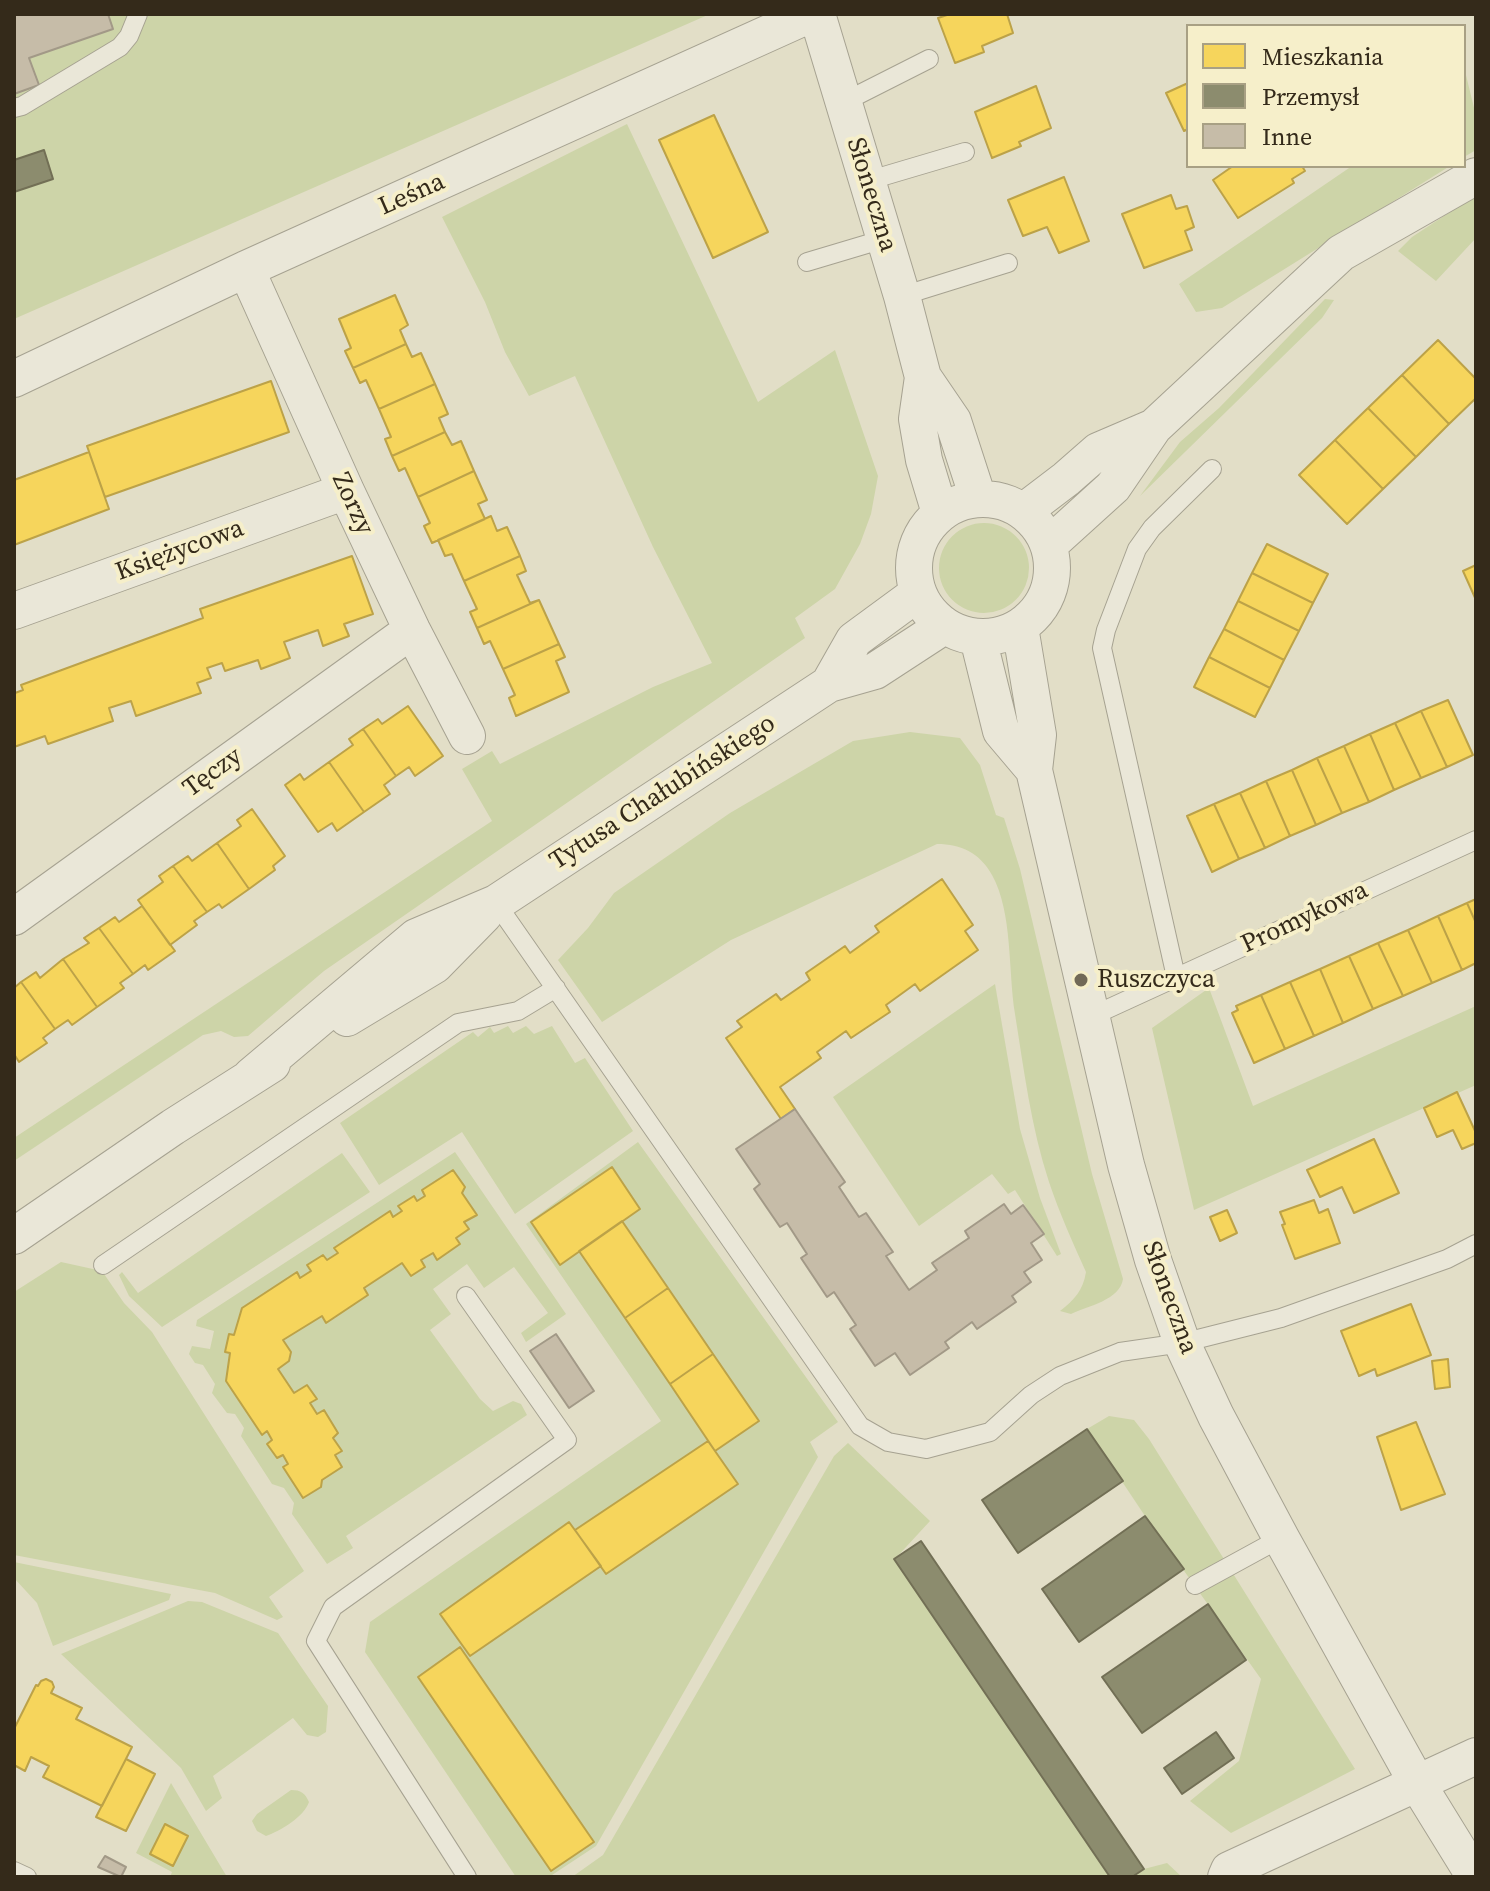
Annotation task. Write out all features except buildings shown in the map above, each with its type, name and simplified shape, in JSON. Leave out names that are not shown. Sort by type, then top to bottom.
[{"type":"street","name":"Leśna","points":[[14,379],[246,269],[811,14]]},
{"type":"street","name":"Słoneczna","points":[[817,14],[902,296],[923,377],[953,421],[978,498]]},
{"type":"street","points":[[1049,545],[1113,487],[1154,427],[1341,253],[1476,176]]},
{"type":"street","name":"Zorzy","points":[[246,269],[346,491],[467,736]]},
{"type":"street","name":"Słoneczna","points":[[923,377],[917,419],[924,460],[940,513]]},
{"type":"street","points":[[1024,511],[1098,451],[1154,427]]},
{"type":"street","name":"Księżycowa","points":[[14,611],[346,491]]},
{"type":"street","points":[[978,498],[1002,500],[1024,511],[1039,525],[1049,545],[1052,572],[1045,599],[1035,615],[1020,627],[1000,636],[978,638],[944,626],[929,611],[918,593],[913,571],[916,549],[925,529],[940,513],[958,502],[978,498]]},
{"type":"street","name":"Tytusa Chałubińskiego","points":[[829,684],[854,640],[918,593]]},
{"type":"street","name":"Tytusa Chałubińskiego","points":[[14,1236],[251,1076],[416,937],[496,903],[829,684],[875,671],[944,626]]},
{"type":"street","name":"Słoneczna","points":[[1020,627],[1038,735],[1034,770],[1126,1165],[1153,1260],[1182,1343],[1216,1416],[1281,1538],[1417,1783],[1475,1877]]},
{"type":"street","name":"Tęczy","points":[[14,917],[412,630]]},
{"type":"street","name":"Słoneczna","points":[[978,638],[1001,731],[1034,770]]},
{"type":"street","points":[[1226,1877],[1229,1870],[1476,1756]]},
{"type":"lane","points":[[14,108],[120,47],[129,36],[138,14]]},
{"type":"lane","points":[[844,102],[929,59]]},
{"type":"lane","points":[[867,181],[965,152]]},
{"type":"lane","points":[[807,262],[884,239]]},
{"type":"lane","points":[[902,296],[1008,263]]},
{"type":"lane","points":[[1176,977],[1102,648],[1137,549],[1152,528],[1212,469]]},
{"type":"lane","name":"Promykowa","points":[[1090,1017],[1476,840]]},
{"type":"lane","points":[[496,903],[860,1426],[888,1442],[926,1449],[990,1432],[1031,1395],[1060,1376],[1120,1352],[1182,1343],[1281,1318],[1447,1259],[1476,1244]]},
{"type":"lane","points":[[103,1265],[458,1023],[518,1011],[556,988]]},
{"type":"lane","points":[[466,1296],[567,1440],[333,1607],[316,1641],[467,1877]]},
{"type":"lane","points":[[1195,1585],[1281,1538]]},
{"type":"lane","points":[[14,1871],[27,1877]]},
{"type":"green space","points":[[14,14],[710,14],[14,319]]},
{"type":"green space","points":[[1466,75],[1476,116],[1476,150],[1466,156]]},
{"type":"green space","points":[[627,124],[758,402],[835,350],[878,476],[871,514],[860,544],[835,589],[795,618],[805,638],[324,971],[248,1036],[234,1037],[221,1031],[203,1035],[14,1161],[14,1138],[492,821],[462,769],[492,751],[500,764],[653,687],[712,663],[653,547],[575,376],[529,396],[442,217]]},
{"type":"green space","points":[[1349,168],[1447,168],[1222,308],[1196,312],[1179,284]]},
{"type":"green space","points":[[1476,195],[1476,238],[1436,281],[1398,251],[1412,237]]},
{"type":"green space","points":[[1325,299],[1334,300],[1322,318],[1140,496],[1180,442],[1219,408]]},
{"type":"green space","points":[[984,523],[1001,527],[1016,536],[1025,551],[1029,568],[1025,585],[1016,600],[1001,609],[984,613],[967,609],[952,600],[943,585],[939,568],[943,551],[952,536],[967,527]]},
{"type":"green space","points":[[910,732],[960,738],[980,765],[996,815],[1004,818],[1020,869],[1092,1174],[1123,1279],[1121,1286],[1110,1297],[1071,1314],[1060,1311],[1083,1285],[1086,1272],[1053,1193],[1037,1140],[1015,1014],[1003,907],[992,875],[976,856],[962,848],[937,844],[731,940],[602,1022],[558,960],[588,928],[614,893],[730,813],[853,741]]},
{"type":"green space","points":[[995,984],[1020,1129],[1040,1198],[1061,1254],[1057,1256],[1015,1190],[1008,1194],[992,1174],[919,1226],[833,1097]]},
{"type":"green space","points":[[1209,988],[1253,1106],[1476,1006],[1476,1085],[1194,1210],[1152,1028]]},
{"type":"green space","points":[[508,1026],[513,1033],[526,1026],[534,1034],[552,1026],[575,1063],[585,1058],[633,1131],[515,1214],[462,1132],[379,1185],[340,1123],[473,1032],[478,1037],[490,1027],[494,1033]]},
{"type":"green space","points":[[638,1142],[838,1422],[810,1442],[818,1457],[596,1846],[549,1877],[516,1877],[365,1652],[370,1622],[661,1421],[526,1224]]},
{"type":"green space","points":[[455,1152],[566,1314],[526,1342],[521,1333],[548,1313],[514,1267],[484,1288],[467,1264],[433,1289],[451,1314],[430,1330],[480,1399],[493,1411],[513,1401],[521,1404],[527,1415],[346,1536],[353,1548],[327,1564],[292,1514],[294,1503],[284,1488],[272,1484],[241,1436],[244,1428],[235,1414],[227,1413],[212,1393],[215,1384],[203,1365],[195,1363],[189,1354],[192,1346],[210,1349],[214,1331],[196,1326],[197,1320]]},
{"type":"green space","points":[[342,1153],[370,1192],[162,1327],[129,1296],[119,1275],[122,1272],[138,1293]]},
{"type":"green space","points":[[61,1262],[102,1271],[124,1303],[152,1332],[304,1571],[269,1597],[283,1617],[277,1620],[215,1593],[14,1555],[14,1292]]},
{"type":"green space","points":[[1109,1416],[1134,1420],[1149,1439],[1355,1769],[1231,1833],[1190,1801],[1239,1761],[1261,1679],[1087,1429]]},
{"type":"green space","points":[[848,1443],[930,1521],[895,1559],[1110,1877],[572,1877],[603,1855],[834,1456]]},
{"type":"green space","points":[[14,1562],[171,1594],[169,1600],[53,1646],[37,1603],[14,1578]]},
{"type":"green space","points":[[188,1601],[202,1602],[278,1633],[328,1706],[326,1732],[318,1737],[307,1735],[293,1718],[213,1776],[222,1798],[206,1811],[181,1768],[61,1654]]},
{"type":"green space","points":[[171,1783],[227,1877],[170,1877],[172,1872],[136,1853]]},
{"type":"green space","points":[[291,1790],[302,1793],[309,1802],[302,1813],[266,1836],[257,1831],[252,1821],[257,1814]]},
{"type":"green space","points":[[1167,1863],[1182,1877],[1133,1877],[1144,1869]]},
{"type":"place","name":"Ruszczyca","points":[[1081,980]]}]
